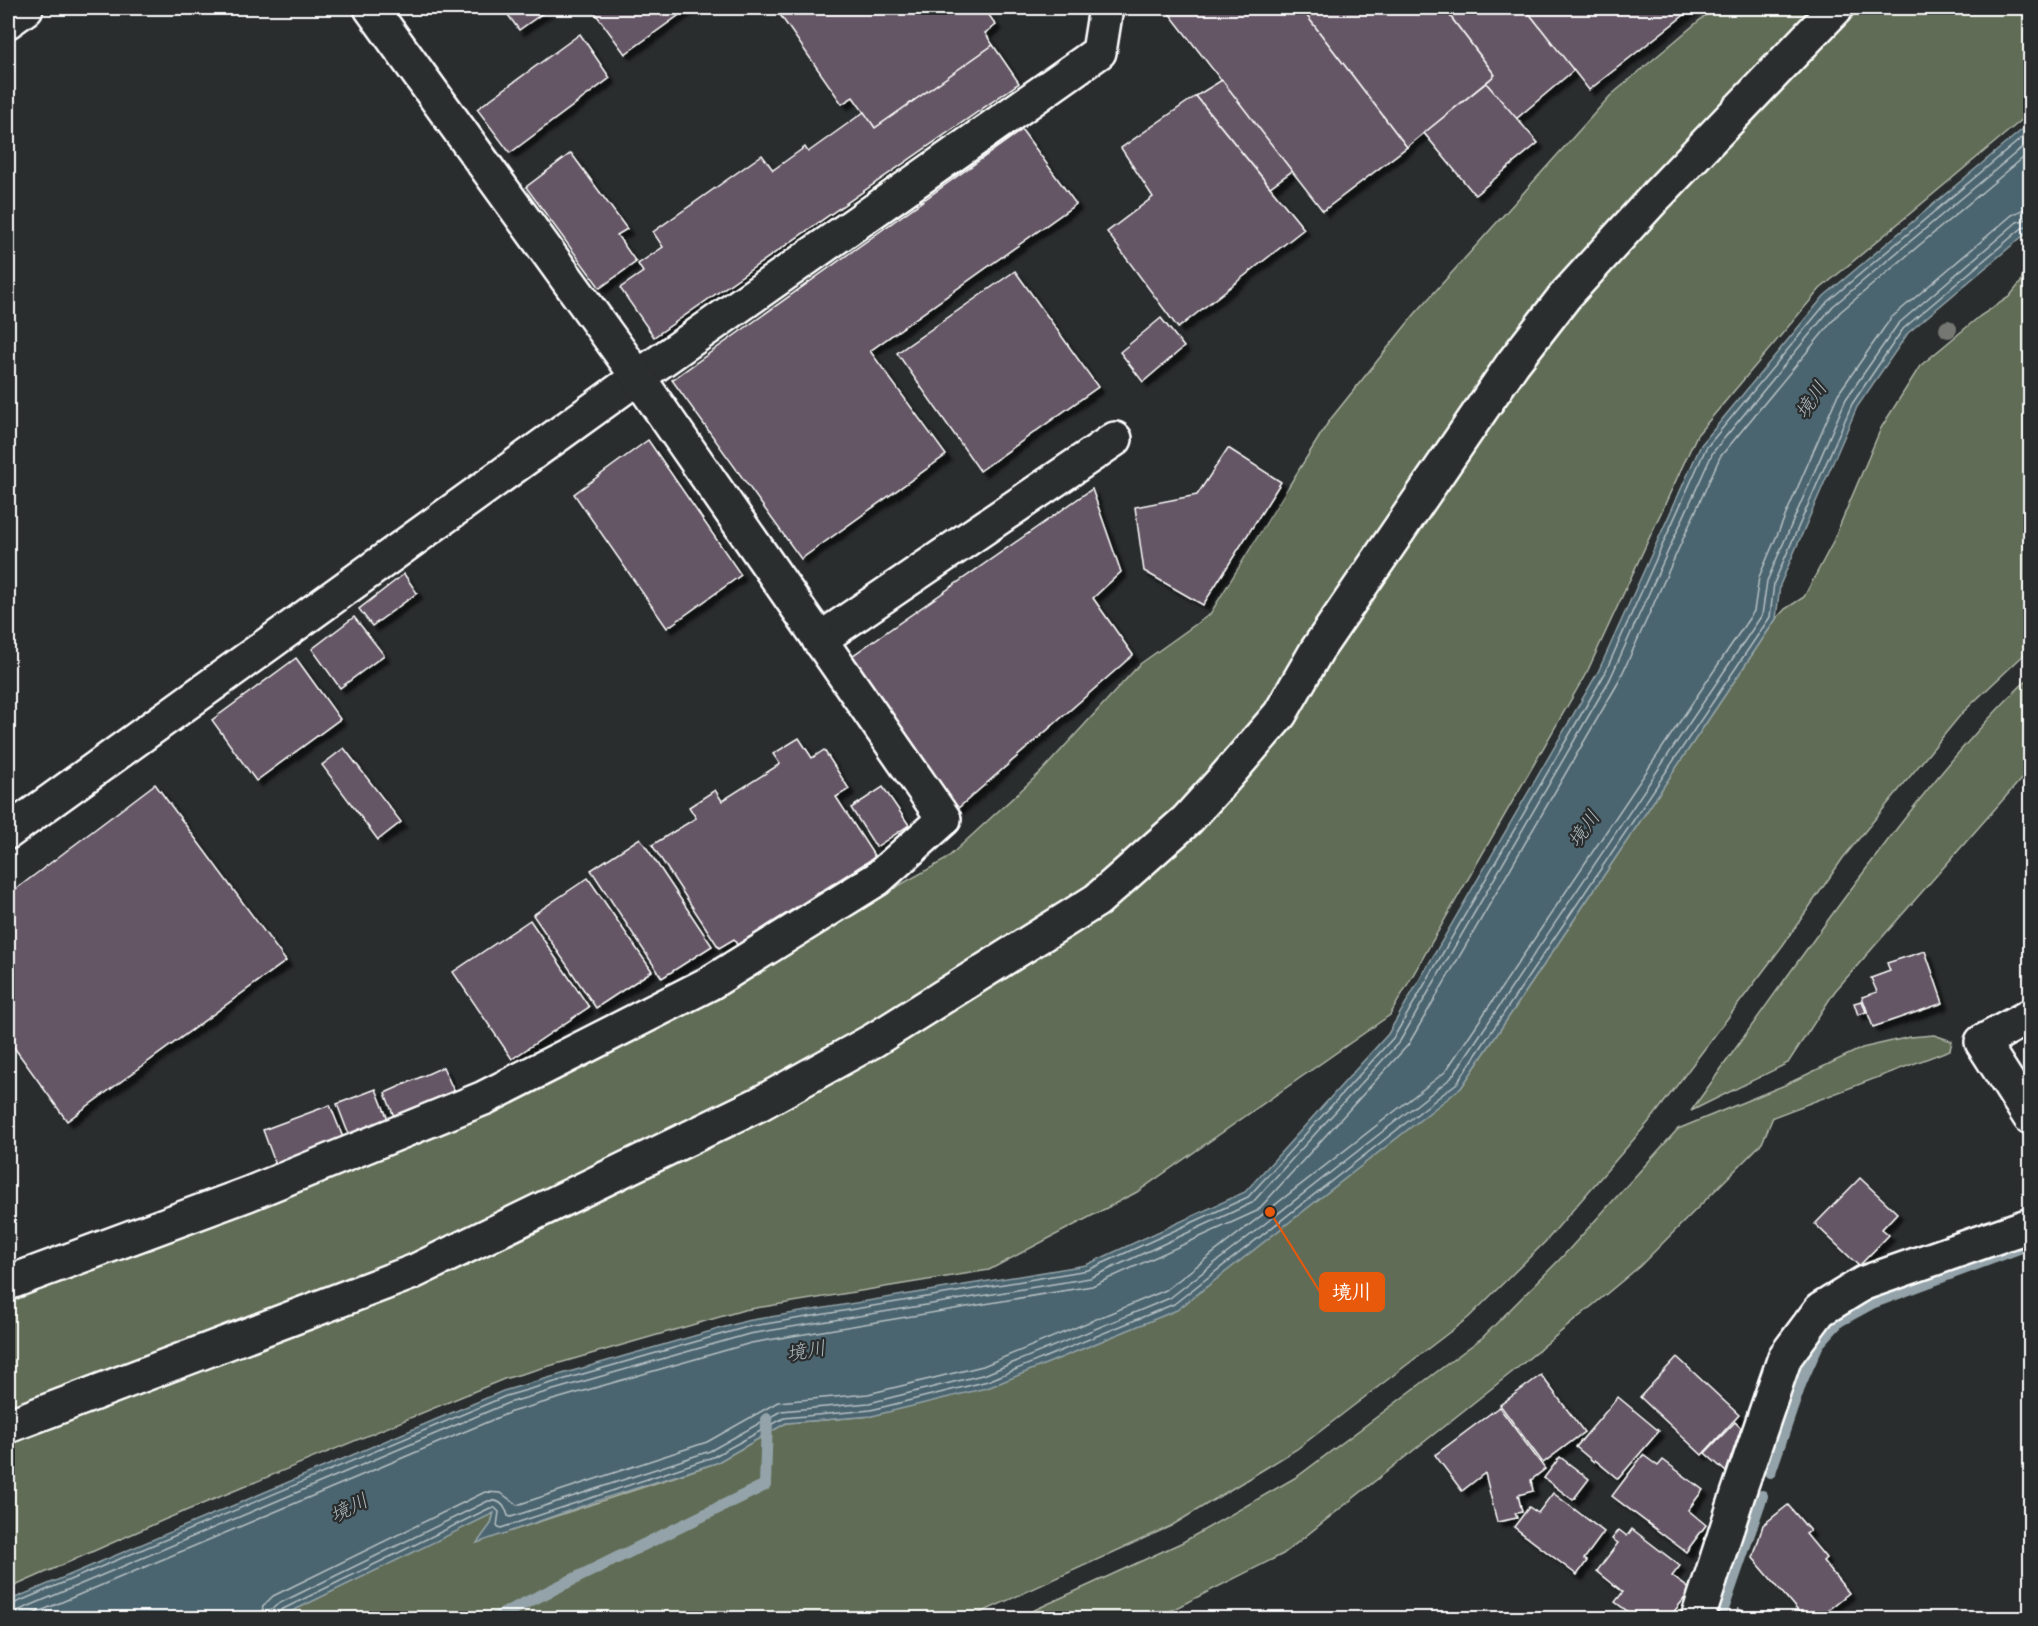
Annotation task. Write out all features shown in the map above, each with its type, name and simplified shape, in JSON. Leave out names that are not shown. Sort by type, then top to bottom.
[{"type":"street","points":[[8,21],[27,8]]},
{"type":"street","points":[[8,1283],[248,1194],[484,1098],[710,983],[877,879],[944,819],[638,377],[371,8]]},
{"type":"street","points":[[8,832],[638,377],[1099,52],[1106,8]]},
{"type":"street","points":[[8,1426],[413,1272],[769,1098],[874,1040],[1097,900],[1187,820],[1280,714],[1317,650],[1513,363],[1565,296],[1657,195],[1836,8]]},
{"type":"street","points":[[819,640],[1115,439]]},
{"type":"street","points":[[2031,1016],[1982,1042],[2031,1117]]},
{"type":"street","points":[[1698,1618],[1785,1357],[1820,1310],[1864,1283],[2031,1225]]},
{"type":"green space","points":[[1714,8],[2030,8],[2030,113],[1820,289],[1697,435],[1588,670],[1390,1015],[1137,1192],[989,1270],[744,1310],[504,1379],[166,1519],[8,1589],[8,1300],[91,1268],[632,1034],[945,860],[1042,771],[1140,664],[1210,614],[1329,421],[1414,315],[1610,96]]},
{"type":"green space","points":[[2030,230],[2030,649],[1963,712],[1843,858],[1783,945],[1653,1117],[1546,1241],[1468,1318],[1297,1449],[1171,1526],[969,1618],[278,1618],[494,1512],[491,1524],[478,1542],[716,1463],[786,1423],[872,1416],[1461,1088],[1776,619],[1785,609],[1804,597],[1831,546],[1881,428],[1920,366],[1980,316],[2009,297],[2021,282],[2025,265],[2026,233]]},
{"type":"green space","points":[[2030,677],[2030,769],[1835,991],[1788,1063],[1691,1111],[1829,919],[1912,809],[1949,763]]},
{"type":"green space","points":[[1934,1035],[1952,1041],[1950,1050],[1773,1117],[1762,1143],[1640,1266],[1516,1369],[1283,1554],[1156,1618],[1017,1618],[1183,1542],[1298,1476],[1483,1337],[1563,1256],[1678,1129],[1785,1085],[1862,1048],[1910,1037]]},
{"type":"water","points":[[2030,123],[2030,230],[1908,333],[1857,407],[1780,585],[1776,619],[1461,1088],[1177,1310],[990,1387],[872,1416],[786,1423],[716,1463],[605,1498],[477,1543],[491,1524],[494,1513],[278,1618],[8,1618],[8,1601],[503,1391],[746,1321],[1086,1265],[1245,1192],[1388,1034],[1598,672],[1701,445],[1824,296]]},
{"type":"building","points":[[503,8],[550,8],[519,30]]},
{"type":"building","points":[[603,8],[689,8],[625,54],[595,13]]},
{"type":"building","points":[[984,8],[996,25],[985,33],[993,45],[875,128],[853,97],[842,104],[776,9]]},
{"type":"building","points":[[1165,8],[1301,8],[1407,147],[1323,211]]},
{"type":"building","points":[[1301,8],[1444,8],[1495,75],[1407,147]]},
{"type":"building","points":[[1444,8],[1525,8],[1574,70],[1516,119],[1486,83],[1495,75]]},
{"type":"building","points":[[1525,8],[1693,8],[1589,90]]},
{"type":"building","points":[[580,34],[610,78],[510,153],[477,109]]},
{"type":"building","points":[[993,45],[1019,83],[654,337],[620,288],[643,272],[638,264],[663,247],[653,232],[762,155],[773,170],[805,147],[808,152],[864,112],[875,128]]},
{"type":"building","points":[[1222,80],[1292,171],[1270,187],[1196,96]]},
{"type":"building","points":[[1486,83],[1538,143],[1475,195],[1424,133]]},
{"type":"building","points":[[1196,96],[1304,229],[1178,328],[1107,232],[1153,197],[1121,148]]},
{"type":"building","points":[[1022,130],[1076,204],[870,351],[946,455],[801,559],[672,380]]},
{"type":"building","points":[[571,153],[627,229],[617,235],[636,262],[600,288],[526,187]]},
{"type":"building","points":[[1015,271],[1098,387],[980,471],[897,353]]},
{"type":"building","points":[[1161,318],[1184,347],[1143,382],[1120,352]]},
{"type":"building","points":[[648,440],[741,575],[667,628],[574,494]]},
{"type":"building","points":[[1228,448],[1281,482],[1203,605],[1144,571],[1135,507],[1197,495]]},
{"type":"building","points":[[1092,489],[1121,572],[1093,598],[1133,655],[956,810],[849,658]]},
{"type":"building","points":[[404,574],[417,593],[372,626],[359,609]]},
{"type":"building","points":[[354,617],[384,655],[340,688],[312,649]]},
{"type":"building","points":[[296,658],[340,719],[256,781],[212,720]]},
{"type":"building","points":[[799,738],[812,758],[824,750],[849,789],[836,797],[875,857],[737,945],[734,939],[719,948],[652,845],[696,818],[689,807],[715,790],[722,801],[780,764],[773,754]]},
{"type":"building","points":[[344,748],[401,822],[378,840],[322,765]]},
{"type":"building","points":[[155,784],[286,961],[67,1121],[8,1039],[8,895]]},
{"type":"building","points":[[883,787],[909,825],[876,847],[851,808]]},
{"type":"building","points":[[640,838],[712,946],[662,978],[591,870]]},
{"type":"building","points":[[588,878],[652,971],[596,1008],[533,915]]},
{"type":"building","points":[[530,920],[589,1007],[512,1059],[453,972]]},
{"type":"building","points":[[1925,951],[1943,1003],[1873,1027],[1862,997],[1877,992],[1871,978],[1890,971],[1887,963]]},
{"type":"building","points":[[1862,1001],[1866,1012],[1858,1015],[1854,1003]]},
{"type":"building","points":[[443,1067],[458,1100],[398,1127],[385,1093]]},
{"type":"building","points":[[376,1089],[391,1127],[352,1143],[337,1104]]},
{"type":"building","points":[[330,1105],[346,1145],[278,1171],[263,1130]]},
{"type":"building","points":[[1860,1178],[1897,1213],[1882,1229],[1889,1235],[1859,1266],[1815,1224]]},
{"type":"building","points":[[1677,1357],[1739,1415],[1702,1455],[1640,1397]]},
{"type":"building","points":[[1541,1375],[1584,1432],[1543,1463],[1500,1405]]},
{"type":"building","points":[[1618,1397],[1659,1431],[1618,1479],[1576,1447]]},
{"type":"building","points":[[1499,1407],[1545,1469],[1531,1480],[1533,1491],[1518,1495],[1522,1512],[1515,1513],[1517,1518],[1497,1522],[1485,1473],[1462,1491],[1435,1455]]},
{"type":"building","points":[[1735,1422],[1741,1428],[1726,1472],[1705,1453]]},
{"type":"building","points":[[1643,1455],[1658,1466],[1663,1460],[1703,1490],[1688,1510],[1706,1525],[1686,1552],[1612,1496]]},
{"type":"building","points":[[1560,1457],[1589,1479],[1573,1500],[1544,1478]]},
{"type":"building","points":[[1553,1493],[1604,1532],[1584,1559],[1587,1561],[1577,1575],[1514,1527],[1529,1507],[1538,1513]]},
{"type":"building","points":[[1788,1505],[1810,1531],[1806,1534],[1826,1558],[1823,1561],[1849,1593],[1818,1618],[1804,1618],[1753,1558],[1763,1525]]},
{"type":"building","points":[[1632,1529],[1680,1566],[1672,1576],[1691,1590],[1669,1618],[1637,1618],[1615,1602],[1623,1592],[1597,1571],[1618,1543],[1612,1539],[1619,1530],[1627,1536]]},
{"type":"building","points":[[1738,1609],[1760,1617],[1732,1618],[1733,1615],[1736,1616]]},
{"type":"waterway","points":[[1770,1472],[1801,1382],[1818,1344],[1839,1321],[1872,1303],[2030,1244]]},
{"type":"waterway","points":[[495,1618],[765,1485],[767,1419]]},
{"type":"waterway","points":[[1720,1618],[1762,1496]]},
{"type":"place","name":"境川","points":[[1270,1212]]}]
